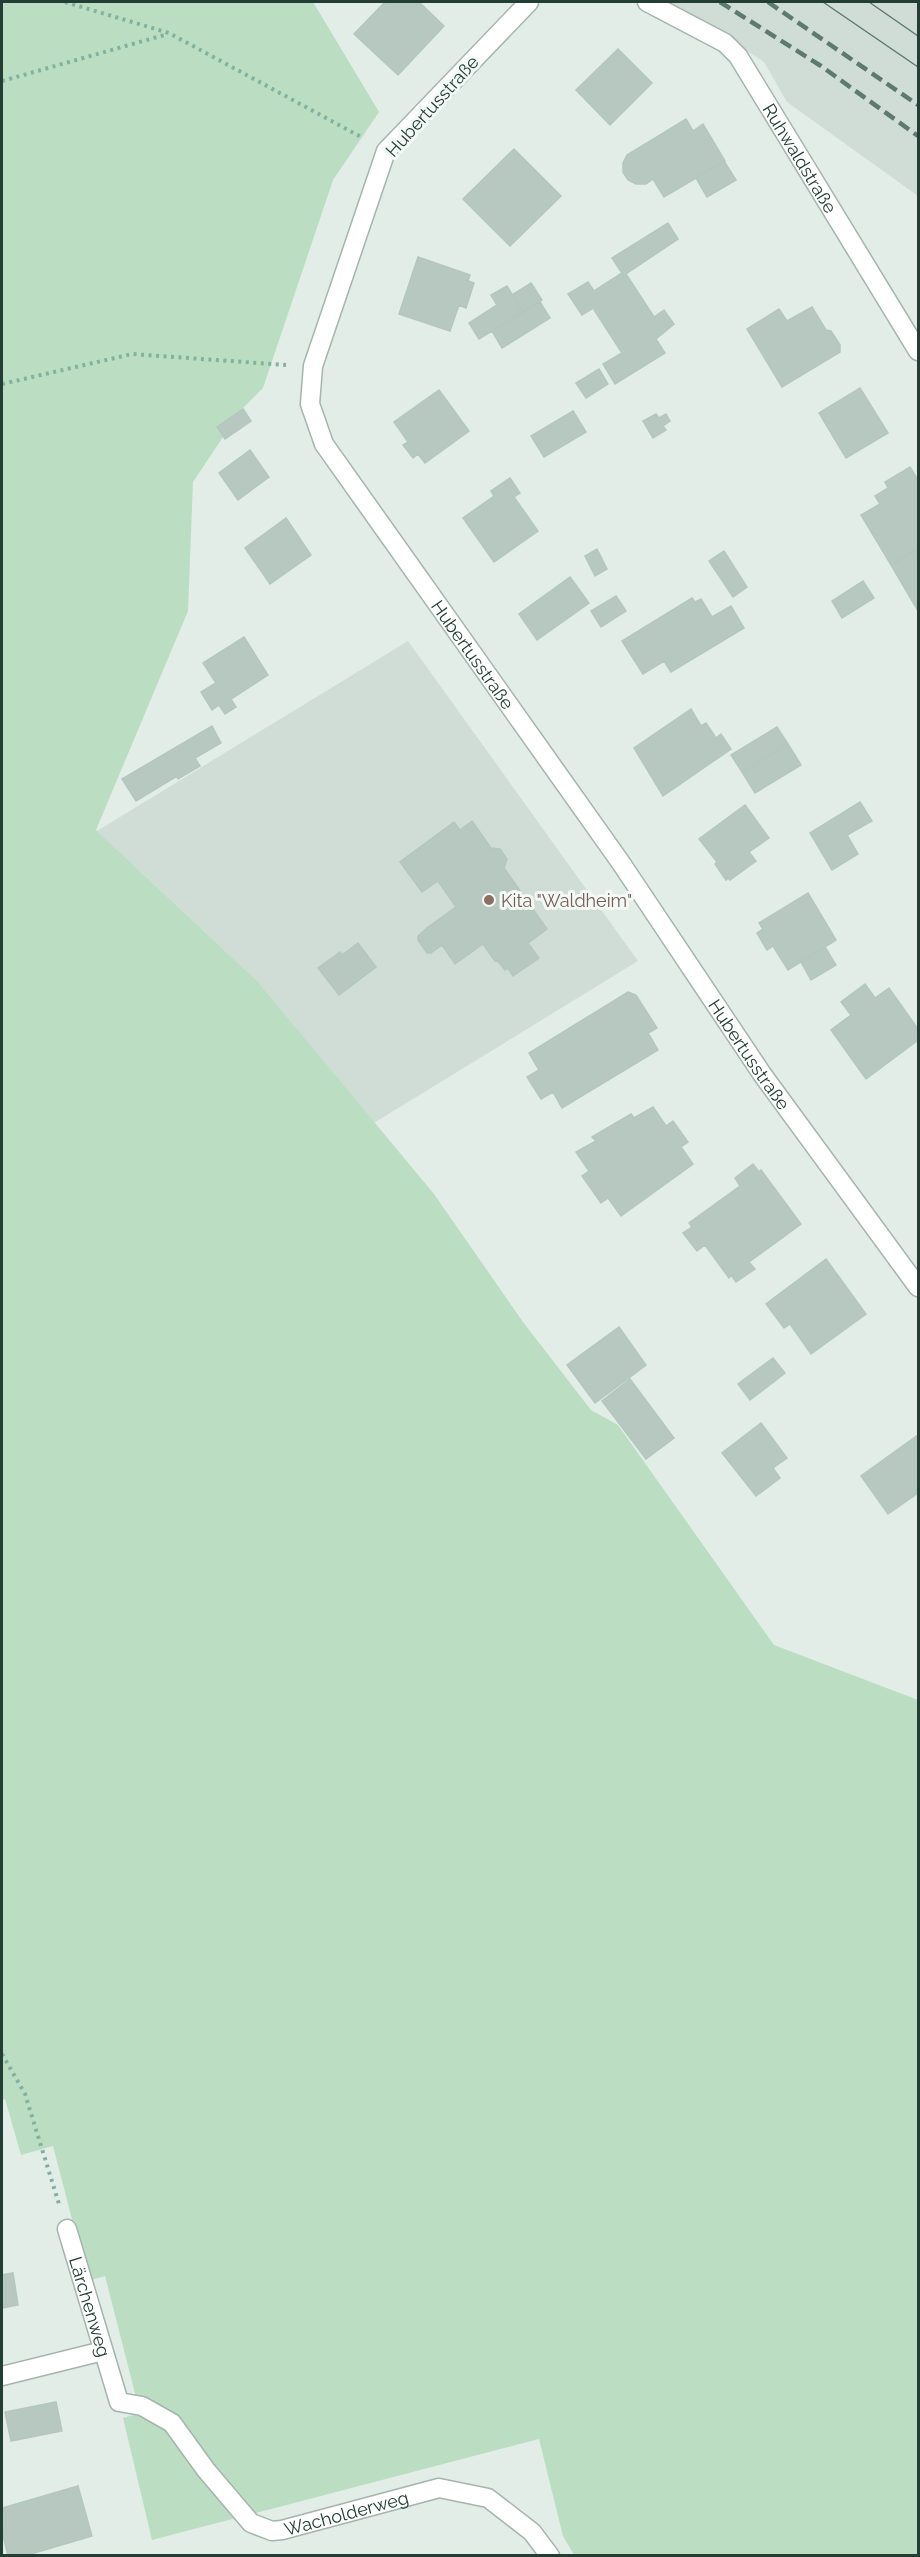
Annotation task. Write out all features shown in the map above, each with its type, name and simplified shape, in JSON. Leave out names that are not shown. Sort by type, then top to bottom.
[{"type":"street","name":"Hubertusstraße","points":[[529,2],[386,151],[313,366],[310,404],[324,444],[621,863],[762,1074],[918,1287]]},
{"type":"street","name":"Ruhwaldstraße","points":[[647,2],[725,43],[738,56],[918,351]]},
{"type":"street","name":"Lärchenweg","points":[[2,2376],[104,2351],[67,2229]]},
{"type":"street","name":"Wacholderweg","points":[[104,2351],[119,2402],[142,2406],[172,2423],[206,2470],[251,2523],[272,2531],[282,2530],[439,2488],[488,2498],[532,2532],[550,2556]]},
{"type":"path","points":[[65,2],[169,33],[386,151]]},
{"type":"path","points":[[2,81],[169,33]]},
{"type":"path","points":[[2,384],[132,354],[313,366]]},
{"type":"path","points":[[2,2054],[25,2094],[67,2229]]},
{"type":"shaded area","points":[[667,2],[918,2],[918,196],[787,102],[764,62],[697,18]]},
{"type":"shaded area","points":[[408,641],[638,961],[374,1123],[258,982],[97,831]]},
{"type":"green space","points":[[2,2],[313,2],[379,112],[333,180],[263,388],[241,410],[193,482],[188,611],[96,830],[258,982],[434,1194],[523,1322],[591,1410],[618,1425],[774,1645],[918,1700],[918,2555],[574,2555],[563,2536],[539,2439],[152,2540],[123,2418],[140,2413],[105,2276],[88,2281],[53,2146],[21,2155],[5,2099],[2,2100]]},
{"type":"building","points":[[385,2],[419,2],[444,26],[398,75],[354,34]]},
{"type":"building","points":[[618,49],[652,83],[610,125],[576,90]]},
{"type":"building","points":[[686,119],[693,131],[703,124],[725,161],[664,197],[653,179],[646,184],[636,184],[628,180],[623,172],[623,163],[627,155]]},
{"type":"building","points":[[514,149],[561,196],[510,246],[463,199]]},
{"type":"building","points":[[724,161],[736,180],[707,197],[696,178]]},
{"type":"building","points":[[668,223],[678,239],[626,274],[654,317],[664,310],[674,324],[656,339],[665,353],[615,384],[603,364],[622,353],[593,308],[582,315],[568,294],[588,282],[594,291],[622,273],[612,258]]},
{"type":"building","points":[[418,257],[470,275],[468,281],[474,283],[466,308],[459,305],[450,331],[399,314]]},
{"type":"building","points":[[531,283],[542,300],[523,312],[512,295]]},
{"type":"building","points":[[507,286],[523,312],[479,339],[469,323],[497,305],[491,295]]},
{"type":"building","points":[[540,302],[550,318],[502,348],[492,331]]},
{"type":"building","points":[[812,307],[826,330],[831,331],[840,345],[840,352],[782,387],[747,329],[779,309],[787,321]]},
{"type":"building","points":[[599,369],[608,384],[586,398],[576,383]]},
{"type":"building","points":[[860,388],[888,433],[846,458],[819,413]]},
{"type":"building","points":[[439,390],[469,431],[425,463],[418,454],[413,458],[403,445],[408,442],[394,422]]},
{"type":"building","points":[[243,409],[251,421],[225,439],[217,427]]},
{"type":"building","points":[[573,411],[586,432],[544,457],[531,436]]},
{"type":"building","points":[[656,414],[659,418],[666,414],[670,421],[663,426],[666,430],[653,438],[643,421]]},
{"type":"building","points":[[250,450],[269,477],[238,500],[219,473]]},
{"type":"building","points":[[910,467],[918,480],[918,548],[891,565],[861,515],[880,504],[875,496],[888,488],[885,482]]},
{"type":"building","points":[[510,478],[520,493],[514,497],[538,531],[494,562],[463,518],[494,496],[491,491]]},
{"type":"building","points":[[286,518],[311,555],[270,584],[245,548]]},
{"type":"building","points":[[918,548],[918,611],[891,565]]},
{"type":"building","points":[[597,549],[607,569],[595,576],[585,556]]},
{"type":"building","points":[[724,551],[747,587],[733,597],[709,561]]},
{"type":"building","points":[[570,577],[589,603],[537,640],[519,614]]},
{"type":"building","points":[[863,581],[874,598],[842,618],[832,601]]},
{"type":"building","points":[[616,596],[626,611],[601,627],[591,611]]},
{"type":"building","points":[[692,598],[695,602],[701,599],[712,617],[731,606],[744,628],[671,672],[664,661],[643,674],[622,641]]},
{"type":"building","points":[[244,637],[268,675],[231,699],[236,707],[225,714],[219,705],[212,710],[201,692],[216,683],[203,663]]},
{"type":"building","points":[[691,709],[701,726],[706,723],[716,738],[721,734],[731,749],[663,796],[634,748]]},
{"type":"building","points":[[212,726],[221,743],[195,758],[200,766],[178,779],[177,776],[136,801],[122,779]]},
{"type":"building","points":[[777,727],[788,744],[742,772],[731,755]]},
{"type":"building","points":[[788,744],[801,765],[755,793],[742,772]]},
{"type":"building","points":[[860,802],[872,821],[847,835],[858,854],[832,870],[810,833]]},
{"type":"building","points":[[745,805],[769,838],[749,852],[756,861],[730,880],[728,878],[726,880],[715,864],[717,862],[699,839]]},
{"type":"building","name":"Kita \"Waldheim\"","points":[[472,821],[491,848],[500,849],[507,859],[504,868],[547,929],[528,943],[539,958],[513,976],[508,968],[505,970],[497,960],[495,961],[483,944],[455,964],[442,945],[431,953],[427,953],[418,940],[418,936],[428,927],[456,907],[438,881],[422,892],[400,862],[454,822],[460,830]]},
{"type":"building","points":[[808,893],[836,940],[788,970],[773,946],[767,950],[757,933],[763,929],[759,923]]},
{"type":"building","points":[[358,943],[376,967],[339,995],[318,968],[340,952],[342,955]]},
{"type":"building","points":[[825,947],[836,965],[811,980],[801,962]]},
{"type":"building","points":[[865,984],[875,998],[889,988],[918,1029],[918,1040],[866,1079],[831,1030],[851,1015],[841,1002]]},
{"type":"building","points":[[628,992],[636,995],[657,1028],[648,1033],[658,1050],[562,1108],[553,1092],[541,1099],[527,1077],[539,1070],[529,1053]]},
{"type":"building","points":[[653,1107],[666,1126],[673,1121],[688,1142],[681,1147],[693,1164],[621,1216],[608,1198],[601,1203],[582,1176],[589,1171],[576,1152],[596,1141],[592,1137],[631,1114],[634,1118]]},
{"type":"building","points":[[753,1164],[759,1172],[761,1170],[801,1224],[749,1262],[755,1269],[736,1282],[731,1275],[729,1278],[705,1245],[697,1251],[683,1233],[692,1227],[689,1223],[740,1186],[735,1178]]},
{"type":"building","points":[[826,1259],[866,1314],[811,1354],[790,1324],[784,1328],[766,1304]]},
{"type":"building","points":[[619,1327],[646,1365],[595,1403],[567,1365]]},
{"type":"building","points":[[773,1358],[785,1373],[750,1400],[738,1384]]},
{"type":"building","points":[[630,1379],[674,1438],[646,1459],[602,1401]]},
{"type":"building","points":[[761,1423],[787,1458],[773,1468],[780,1478],[756,1496],[722,1453]]},
{"type":"building","points":[[918,1435],[918,1493],[888,1514],[861,1476]]},
{"type":"building","points":[[13,2273],[18,2305],[2,2308],[2,2275]]},
{"type":"building","points":[[56,2402],[62,2431],[11,2441],[5,2412]]},
{"type":"building","points":[[78,2486],[92,2536],[24,2556],[8,2556],[2,2531],[2,2508]]},
{"type":"tram line","points":[[823,2],[918,67]]},
{"type":"tram line","points":[[869,2],[918,36]]},
{"type":"railway","points":[[720,2],[821,66],[918,136]]},
{"type":"railway","points":[[768,2],[918,105]]},
{"type":"place","name":"Kita \"Waldheim\"","points":[[489,900]]}]
